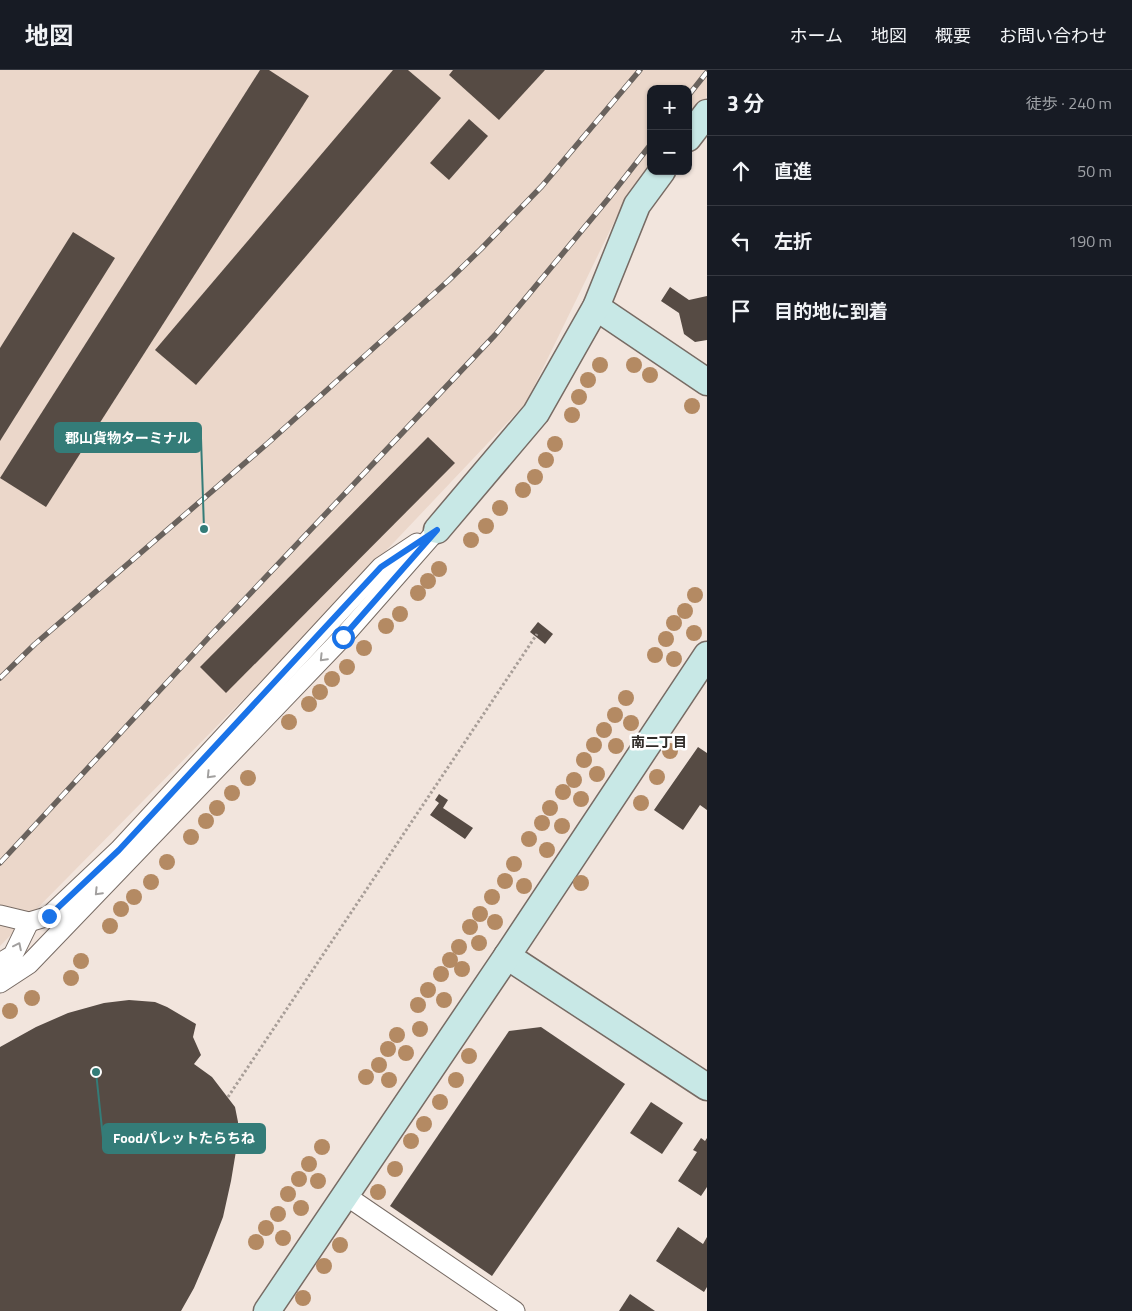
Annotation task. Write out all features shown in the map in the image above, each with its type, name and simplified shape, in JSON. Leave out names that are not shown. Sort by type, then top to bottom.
[{"type":"street","points":[[692,133],[707,113]]},
{"type":"street","points":[[0,983],[29,964],[343,637],[536,413],[596,307],[637,205],[659,175]]},
{"type":"street","points":[[596,307],[706,380]]},
{"type":"street","points":[[0,915],[29,922],[49,916],[119,850],[381,567],[437,530]]},
{"type":"street","points":[[267,1311],[507,956],[707,655]]},
{"type":"street","points":[[0,964],[13,955],[29,922]]},
{"type":"street","points":[[507,956],[707,1087]]},
{"type":"street","points":[[345,1195],[515,1311]]},
{"type":"path","points":[[228,1097],[537,634]]},
{"type":"shaded area","points":[[0,70],[707,70],[707,96],[692,116],[692,85],[647,85],[648,175],[617,216],[526,403],[288,654],[0,946]]},
{"type":"building","points":[[260,70],[269,70],[309,96],[46,507],[0,478]]},
{"type":"building","points":[[393,70],[408,70],[441,98],[196,385],[155,350]]},
{"type":"building","points":[[453,70],[545,70],[499,120],[449,75]]},
{"type":"building","points":[[469,119],[488,136],[449,180],[430,163]]},
{"type":"building","points":[[73,232],[115,258],[0,441],[0,348]]},
{"type":"building","points":[[670,287],[689,300],[707,296],[707,340],[695,342],[684,334],[679,313],[661,301]]},
{"type":"building","points":[[428,437],[455,463],[226,693],[200,667]]},
{"type":"building","points":[[538,622],[553,634],[545,644],[530,632]]},
{"type":"building","points":[[698,747],[707,753],[707,810],[700,805],[683,830],[654,810]]},
{"type":"building","points":[[439,794],[448,800],[443,808],[473,828],[465,839],[430,815],[439,803],[435,800]]},
{"type":"building","points":[[129,1000],[155,1002],[196,1024],[193,1037],[201,1055],[194,1064],[212,1077],[235,1107],[238,1122],[238,1139],[231,1181],[223,1217],[209,1253],[194,1288],[181,1311],[0,1311],[0,1047],[36,1027],[68,1013],[104,1003]]},
{"type":"building","points":[[541,1027],[625,1084],[492,1276],[390,1206],[509,1031]]},
{"type":"building","points":[[651,1102],[683,1123],[662,1154],[630,1133]]},
{"type":"building","points":[[701,1138],[705,1141],[707,1138],[707,1187],[701,1196],[678,1181],[697,1152],[693,1150]]},
{"type":"building","points":[[678,1227],[703,1244],[707,1237],[707,1287],[704,1292],[656,1261]]},
{"type":"building","points":[[630,1294],[655,1311],[619,1311]]},
{"type":"railway","points":[[0,678],[35,644],[268,443],[448,281],[542,186],[640,70]]},
{"type":"railway","points":[[692,91],[707,72]]},
{"type":"railway","points":[[0,863],[210,636],[495,335],[647,149]]},
{"type":"place","name":"郡山貨物ターミナル","points":[[204,529]]},
{"type":"place","name":"Foodパレットたらちね","points":[[96,1072]]},
{"type":"district","name":"南二丁目","points":[[659,742]]},
{"type":"route","points":[[49,916],[119,850],[381,567],[437,530],[343,637]]}]
